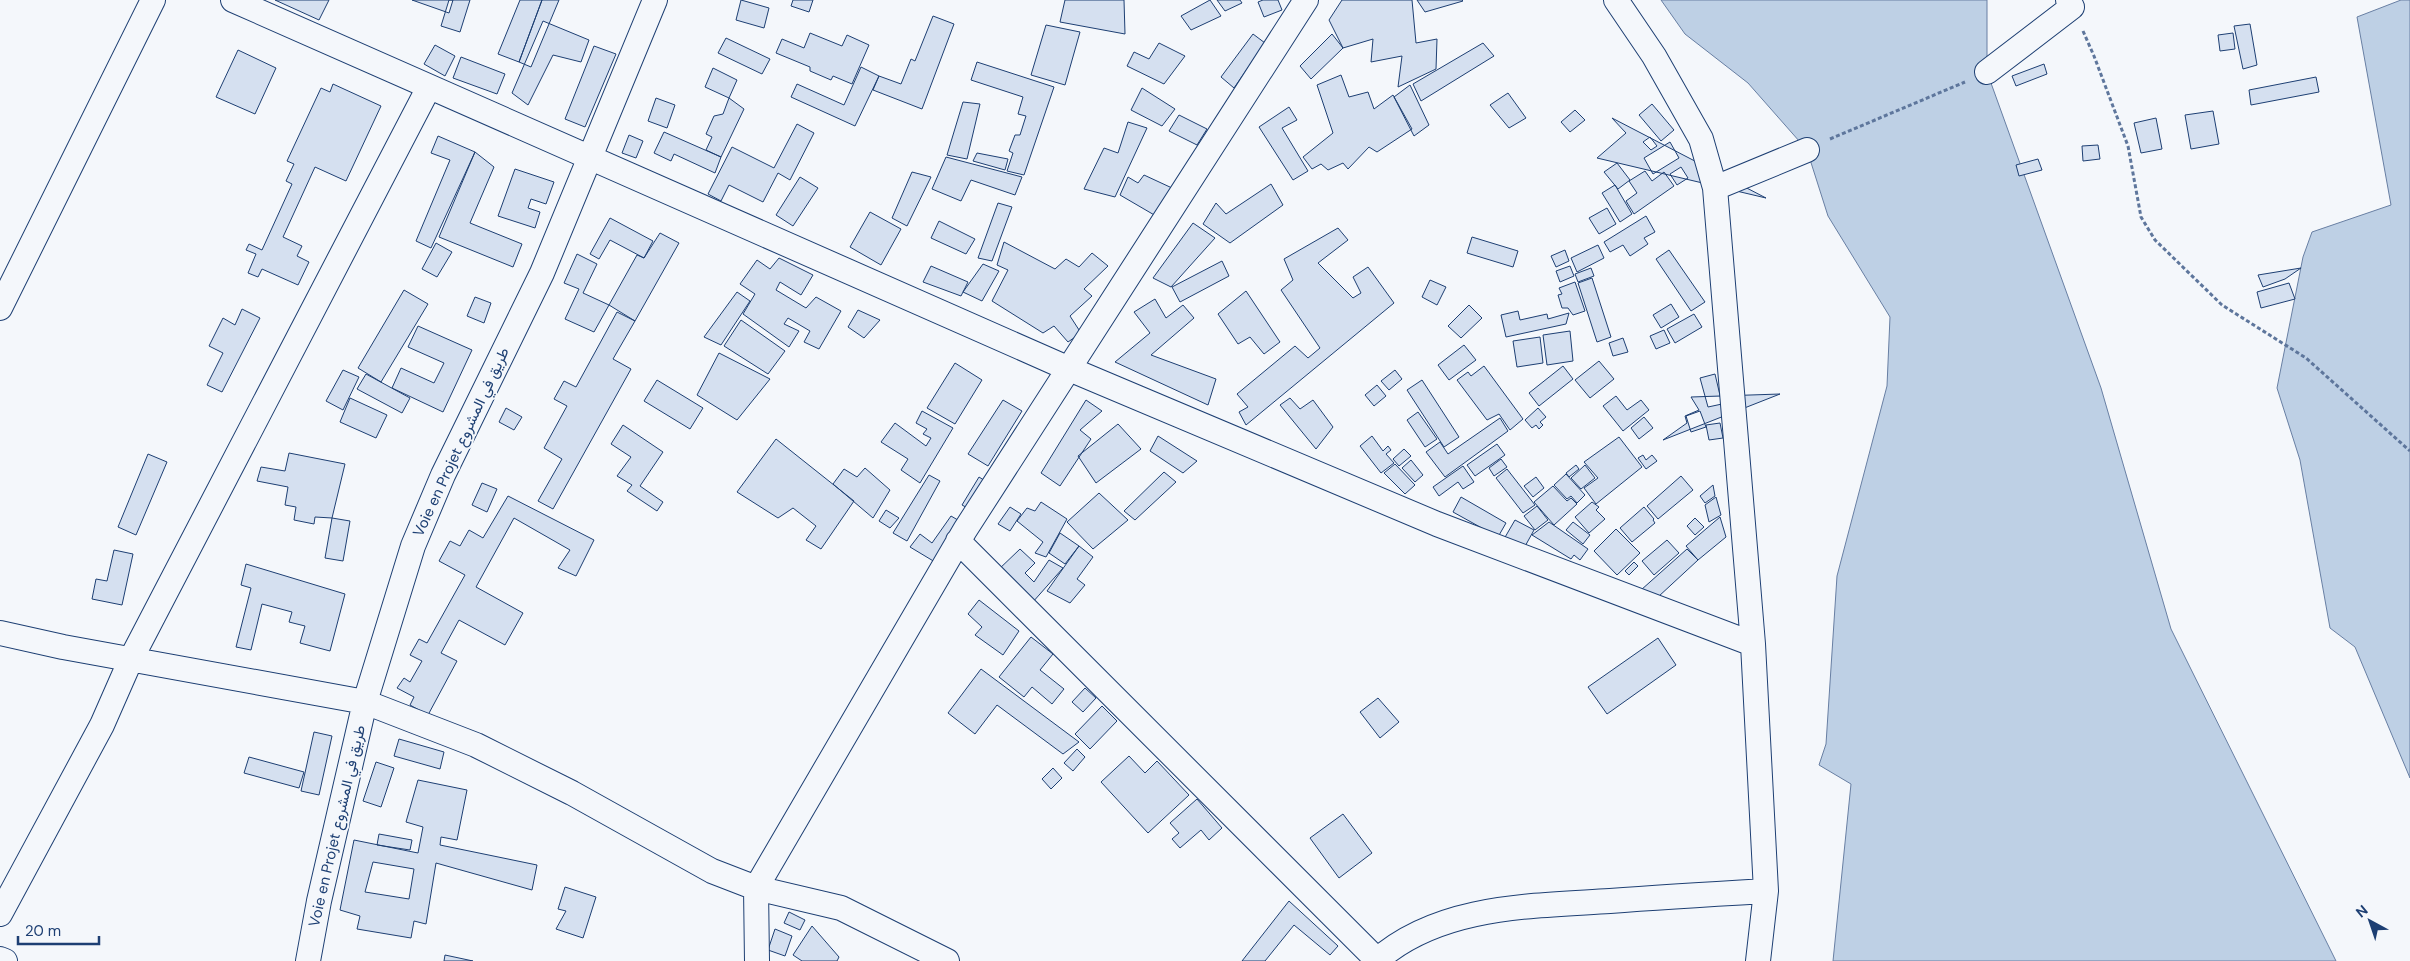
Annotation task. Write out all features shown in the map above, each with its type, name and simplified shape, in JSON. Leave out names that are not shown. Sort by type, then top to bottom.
[{"type":"street","points":[[0,308],[153,0]]},
{"type":"street","points":[[233,0],[1067,368],[1437,524],[1753,644]]},
{"type":"street","name":"Voie en Projet طريق في المشروع","points":[[308,961],[319,901],[365,702],[413,546],[443,475],[542,273],[591,159],[655,0]]},
{"type":"street","points":[[757,961],[756,888],[958,541],[1067,368],[1306,0]]},
{"type":"street","points":[[1616,0],[1654,56],[1701,140],[1715,188],[1753,644],[1766,890],[1758,961]]},
{"type":"street","points":[[1987,72],[2070,3]]},
{"type":"street","points":[[0,914],[102,725],[131,659],[429,87]]},
{"type":"street","points":[[1715,188],[1807,150]]},
{"type":"street","points":[[958,541],[1376,960],[1403,941],[1433,926],[1506,908],[1766,890]]},
{"type":"street","points":[[0,633],[365,702],[476,745],[572,793],[712,870],[756,888],[841,908],[947,961]]},
{"type":"street","points":[[0,959],[5,961]]},
{"type":"path","points":[[2070,3],[2094,56],[2128,146],[2141,217],[2155,240],[2222,305],[2306,358],[2410,451]]},
{"type":"path","points":[[1807,150],[1987,72]]},
{"type":"water","points":[[1661,0],[1987,0],[1987,72],[2101,388],[2171,629],[2336,961],[1833,961],[1851,784],[1819,765],[1826,744],[1837,576],[1887,386],[1890,317],[1828,216],[1807,150],[1748,83],[1685,34]]},
{"type":"water","points":[[2401,0],[2410,0],[2410,778],[2355,647],[2330,628],[2300,460],[2277,388],[2303,257],[2312,232],[2391,205],[2357,17]]},
{"type":"building","points":[[275,0],[329,0],[319,20]]},
{"type":"building","points":[[412,0],[453,0],[449,13]]},
{"type":"building","points":[[449,0],[470,0],[460,32],[441,26]]},
{"type":"building","points":[[520,0],[542,0],[519,62],[498,54]]},
{"type":"building","points":[[542,0],[559,0],[531,67],[519,62]]},
{"type":"building","points":[[741,0],[769,8],[764,28],[736,20]]},
{"type":"building","points":[[793,0],[813,0],[809,12],[791,6]]},
{"type":"building","points":[[1065,0],[1124,0],[1125,34],[1060,22]]},
{"type":"building","points":[[1210,0],[1221,16],[1191,30],[1181,16]]},
{"type":"building","points":[[1217,0],[1240,0],[1242,3],[1225,11]]},
{"type":"building","points":[[1278,0],[1282,10],[1264,17],[1258,2]]},
{"type":"building","points":[[1342,0],[1412,0],[1416,43],[1437,39],[1436,69],[1398,87],[1402,56],[1371,62],[1373,39],[1343,48],[1329,20]]},
{"type":"building","points":[[1417,0],[1462,0],[1463,1],[1425,12]]},
{"type":"building","points":[[933,16],[954,24],[922,109],[873,90],[879,76],[901,84],[911,59],[915,61]]},
{"type":"building","points":[[543,21],[589,40],[581,62],[553,55],[528,105],[512,93]]},
{"type":"building","points":[[2250,24],[2257,65],[2243,69],[2234,26]]},
{"type":"building","points":[[1046,25],[1080,32],[1065,85],[1031,75]]},
{"type":"building","points":[[810,33],[842,46],[847,35],[869,45],[852,84],[833,76],[831,80],[810,71],[810,67],[776,53],[782,39],[804,48]]},
{"type":"building","points":[[2233,33],[2235,49],[2220,51],[2218,35]]},
{"type":"building","points":[[1253,34],[1265,43],[1234,88],[1221,77]]},
{"type":"building","points":[[1332,34],[1343,48],[1311,79],[1300,66]]},
{"type":"building","points":[[726,38],[770,59],[762,74],[718,53]]},
{"type":"building","points":[[1159,43],[1185,56],[1164,84],[1127,66],[1134,52],[1149,59]]},
{"type":"building","points":[[1483,43],[1494,56],[1421,101],[1413,84]]},
{"type":"building","points":[[435,45],[455,56],[445,76],[424,64]]},
{"type":"building","points":[[594,46],[616,54],[585,127],[565,119]]},
{"type":"building","points":[[238,50],[276,68],[255,114],[216,97]]},
{"type":"building","points":[[461,57],[505,74],[497,94],[453,78]]},
{"type":"building","points":[[977,62],[1054,87],[1024,175],[1007,171],[1013,153],[1009,151],[1015,135],[1020,135],[1026,116],[1018,114],[1023,97],[971,80]]},
{"type":"building","points":[[2044,64],[2047,74],[2016,86],[2012,76]]},
{"type":"building","points":[[861,67],[879,76],[855,126],[791,97],[797,84],[844,105]]},
{"type":"building","points":[[713,68],[737,80],[729,98],[705,87]]},
{"type":"building","points":[[1341,75],[1349,97],[1368,92],[1374,109],[1393,95],[1412,129],[1377,152],[1369,147],[1348,169],[1343,163],[1328,170],[1321,164],[1312,169],[1303,157],[1333,133],[1317,85]]},
{"type":"building","points":[[2316,77],[2319,92],[2251,105],[2249,90]]},
{"type":"building","points":[[333,84],[381,106],[346,181],[315,167],[283,237],[302,246],[297,256],[309,262],[298,285],[262,269],[258,277],[248,273],[256,254],[246,250],[249,244],[262,250],[292,184],[286,181],[294,164],[287,161],[321,88],[330,92]]},
{"type":"building","points":[[1410,85],[1429,125],[1414,136],[1394,97]]},
{"type":"building","points":[[1142,88],[1175,109],[1162,126],[1131,110]]},
{"type":"building","points":[[1508,93],[1526,118],[1509,128],[1490,105]]},
{"type":"building","points":[[656,98],[675,105],[667,128],[648,121]]},
{"type":"building","points":[[729,98],[744,109],[721,157],[706,150],[712,137],[706,134],[714,116],[723,114]]},
{"type":"building","points":[[963,102],[980,104],[967,159],[947,155]]},
{"type":"building","points":[[1652,104],[1674,130],[1661,141],[1639,115]]},
{"type":"building","points":[[1289,107],[1297,120],[1282,128],[1308,171],[1293,180],[1259,127]]},
{"type":"building","points":[[1575,110],[1585,120],[1570,132],[1561,122]]},
{"type":"building","points":[[2213,111],[2219,144],[2191,149],[2185,115]]},
{"type":"building","points":[[1179,115],[1207,129],[1197,145],[1169,131]]},
{"type":"building","points":[[1612,118],[1766,198],[1597,158],[1626,133]]},
{"type":"building","points":[[2156,118],[2162,149],[2141,153],[2134,123]]},
{"type":"building","points":[[1128,122],[1147,128],[1115,197],[1084,189],[1104,148],[1118,153]]},
{"type":"building","points":[[797,124],[814,133],[790,180],[778,173],[763,202],[729,185],[721,201],[708,194],[732,147],[774,168]]},
{"type":"building","points":[[664,132],[721,157],[715,173],[674,154],[671,161],[654,153]]},
{"type":"building","points":[[629,135],[643,141],[636,158],[622,153]]},
{"type":"building","points":[[438,136],[475,152],[431,248],[416,241],[450,160],[431,153]]},
{"type":"building","points":[[1650,137],[1657,146],[1651,150],[1643,142]]},
{"type":"building","points":[[1670,142],[1679,158],[1653,174],[1644,158]]},
{"type":"building","points":[[2098,145],[2100,159],[2083,161],[2082,146]]},
{"type":"building","points":[[475,152],[494,167],[470,223],[522,244],[513,267],[439,237]]},
{"type":"building","points":[[977,153],[1008,159],[1005,170],[973,161]]},
{"type":"building","points":[[946,157],[1022,177],[1015,195],[971,180],[961,201],[932,189]]},
{"type":"building","points":[[2038,159],[2042,170],[2019,176],[2016,165]]},
{"type":"building","points":[[1617,163],[1630,180],[1618,189],[1604,172]]},
{"type":"building","points":[[1681,167],[1688,178],[1677,185],[1670,174]]},
{"type":"building","points":[[515,169],[554,182],[546,204],[531,199],[528,208],[540,212],[535,228],[498,216]]},
{"type":"building","points":[[1645,171],[1652,181],[1664,172],[1674,186],[1634,214],[1626,201],[1637,193],[1629,181]]},
{"type":"building","points":[[912,172],[931,177],[907,226],[892,218]]},
{"type":"building","points":[[1144,175],[1172,188],[1156,216],[1120,195],[1128,177],[1138,183]]},
{"type":"building","points":[[800,177],[818,188],[793,226],[776,215]]},
{"type":"building","points":[[1271,184],[1283,205],[1230,243],[1203,224],[1216,203],[1226,214]]},
{"type":"building","points":[[1615,185],[1632,214],[1620,222],[1602,193]]},
{"type":"building","points":[[998,203],[1012,207],[992,261],[978,258]]},
{"type":"building","points":[[1607,208],[1616,224],[1599,234],[1589,218]]},
{"type":"building","points":[[870,212],[901,229],[881,265],[850,247]]},
{"type":"building","points":[[1646,216],[1655,232],[1644,238],[1648,244],[1630,256],[1623,245],[1610,252],[1604,242]]},
{"type":"building","points":[[610,218],[653,241],[644,258],[610,240],[599,259],[590,254]]},
{"type":"building","points":[[939,221],[975,239],[966,254],[931,238]]},
{"type":"building","points":[[1193,223],[1215,238],[1171,287],[1153,278]]},
{"type":"building","points":[[1338,228],[1348,240],[1318,263],[1353,298],[1361,293],[1353,277],[1368,267],[1394,303],[1246,425],[1239,412],[1248,407],[1237,394],[1295,346],[1308,358],[1320,348],[1281,290],[1293,280],[1284,259]]},
{"type":"building","points":[[660,233],[679,243],[635,321],[609,305],[637,255],[644,258]]},
{"type":"building","points":[[1472,237],[1518,251],[1513,267],[1467,253]]},
{"type":"building","points":[[1004,242],[1055,269],[1066,259],[1079,267],[1092,253],[1108,266],[1084,289],[1092,296],[1070,316],[1081,333],[1068,342],[1054,326],[1043,333],[992,301],[1008,270],[997,265]]},
{"type":"building","points":[[436,243],[452,252],[437,277],[422,269]]},
{"type":"building","points":[[1598,245],[1604,258],[1577,272],[1571,258]]},
{"type":"building","points":[[1565,250],[1569,261],[1556,267],[1551,256]]},
{"type":"building","points":[[1669,250],[1705,302],[1691,311],[1656,259]]},
{"type":"building","points":[[577,254],[597,264],[583,293],[609,305],[594,332],[565,319],[579,289],[564,283]]},
{"type":"building","points":[[779,258],[813,275],[801,295],[780,282],[776,290],[806,308],[816,297],[841,311],[819,349],[804,342],[810,331],[788,318],[784,324],[799,331],[789,347],[743,314],[755,294],[740,284],[757,260],[770,269]]},
{"type":"building","points":[[1222,261],[1229,276],[1180,302],[1172,287]]},
{"type":"building","points":[[983,264],[999,271],[982,301],[963,292]]},
{"type":"building","points":[[931,266],[968,282],[961,296],[923,282]]},
{"type":"building","points":[[1570,266],[1574,276],[1560,282],[1556,271]]},
{"type":"building","points":[[1591,268],[1594,276],[1578,282],[1575,274]]},
{"type":"building","points":[[2301,268],[2285,279],[2263,287],[2258,275]]},
{"type":"building","points":[[1592,278],[1611,337],[1597,342],[1578,283]]},
{"type":"building","points":[[1430,280],[1446,287],[1437,305],[1422,297]]},
{"type":"building","points":[[1575,282],[1585,311],[1573,315],[1568,308],[1562,308],[1558,295],[1562,294],[1559,288]]},
{"type":"building","points":[[2289,283],[2295,299],[2261,308],[2257,292]]},
{"type":"building","points":[[404,290],[428,304],[381,382],[358,368]]},
{"type":"building","points":[[1246,291],[1280,342],[1264,354],[1250,337],[1238,344],[1218,314]]},
{"type":"building","points":[[737,292],[750,301],[721,345],[704,337]]},
{"type":"building","points":[[475,297],[491,303],[484,323],[467,316]]},
{"type":"building","points":[[1155,299],[1166,318],[1183,305],[1194,318],[1151,355],[1216,379],[1208,405],[1115,362],[1150,333],[1134,312]]},
{"type":"building","points":[[1671,304],[1679,317],[1661,328],[1653,315]]},
{"type":"building","points":[[1469,305],[1482,318],[1461,338],[1448,326]]},
{"type":"building","points":[[242,309],[260,318],[222,392],[207,385],[223,353],[209,346],[223,318],[235,325]]},
{"type":"building","points":[[858,310],[880,320],[864,338],[848,327]]},
{"type":"building","points":[[1518,311],[1520,320],[1547,314],[1548,319],[1569,313],[1566,324],[1506,337],[1501,315]]},
{"type":"building","points":[[617,312],[635,321],[613,359],[631,369],[553,509],[538,501],[562,459],[544,448],[567,406],[554,399],[564,381],[576,387]]},
{"type":"building","points":[[1694,314],[1702,327],[1675,343],[1667,329]]},
{"type":"building","points":[[741,320],[785,351],[768,374],[724,346]]},
{"type":"building","points":[[418,326],[472,350],[443,412],[392,388],[401,368],[434,383],[444,363],[408,347]]},
{"type":"building","points":[[1664,330],[1670,343],[1656,349],[1650,336]]},
{"type":"building","points":[[1570,331],[1573,361],[1547,365],[1543,335]]},
{"type":"building","points":[[1540,337],[1543,363],[1517,367],[1513,341]]},
{"type":"building","points":[[1623,338],[1628,352],[1613,356],[1609,343]]},
{"type":"building","points":[[1464,345],[1476,360],[1449,380],[1438,365]]},
{"type":"building","points":[[719,353],[770,379],[737,420],[697,395]]},
{"type":"building","points":[[1599,361],[1614,379],[1590,398],[1575,380]]},
{"type":"building","points":[[955,363],[982,380],[955,424],[927,408]]},
{"type":"building","points":[[1484,366],[1523,419],[1510,430],[1499,414],[1487,420],[1457,380],[1468,372],[1471,376]]},
{"type":"building","points":[[1563,366],[1573,379],[1539,406],[1529,393]]},
{"type":"building","points":[[343,370],[359,377],[343,410],[326,401]]},
{"type":"building","points":[[1395,370],[1402,379],[1389,390],[1381,381]]},
{"type":"building","points":[[366,374],[410,398],[402,413],[357,389]]},
{"type":"building","points":[[1715,374],[1722,404],[1708,407],[1700,378]]},
{"type":"building","points":[[657,380],[703,408],[690,429],[644,401]]},
{"type":"building","points":[[1422,380],[1459,437],[1444,447],[1407,390]]},
{"type":"building","points":[[1377,385],[1386,396],[1374,406],[1365,395]]},
{"type":"building","points":[[1780,394],[1663,440],[1687,423],[1685,416],[1699,410],[1691,397]]},
{"type":"building","points":[[1616,396],[1627,410],[1641,400],[1649,410],[1623,431],[1603,406]]},
{"type":"building","points":[[350,398],[387,415],[376,438],[340,422]]},
{"type":"building","points":[[1290,398],[1300,409],[1313,400],[1333,427],[1316,449],[1280,405]]},
{"type":"building","points":[[1003,400],[1022,411],[988,466],[968,454]]},
{"type":"building","points":[[1086,400],[1102,411],[1080,430],[1091,439],[1060,486],[1041,473]]},
{"type":"building","points":[[506,408],[522,417],[514,430],[499,422]]},
{"type":"building","points":[[1538,408],[1546,417],[1540,422],[1543,425],[1539,429],[1536,425],[1532,428],[1525,420]]},
{"type":"building","points":[[922,411],[953,428],[920,483],[901,470],[908,459],[881,442],[895,423],[926,446],[931,438],[923,434],[927,429],[916,423]]},
{"type":"building","points":[[1700,411],[1706,427],[1691,432],[1686,416]]},
{"type":"building","points":[[1418,412],[1437,439],[1425,447],[1407,420]]},
{"type":"building","points":[[1644,417],[1653,428],[1639,439],[1631,428]]},
{"type":"building","points":[[1500,418],[1508,431],[1445,477],[1426,452],[1440,442],[1448,454]]},
{"type":"building","points":[[1720,423],[1723,438],[1709,440],[1706,425]]},
{"type":"building","points":[[1118,424],[1141,449],[1096,483],[1078,456]]},
{"type":"building","points":[[623,425],[663,452],[640,486],[663,502],[657,511],[627,491],[632,485],[617,476],[631,457],[611,444]]},
{"type":"building","points":[[1158,436],[1197,461],[1183,473],[1150,451]]},
{"type":"building","points":[[1372,436],[1383,451],[1388,446],[1391,450],[1386,454],[1394,463],[1381,473],[1360,446]]},
{"type":"building","points":[[1619,437],[1642,467],[1596,504],[1584,488],[1598,478],[1584,462]]},
{"type":"building","points":[[776,439],[854,501],[821,549],[806,540],[816,526],[793,508],[778,518],[737,492]]},
{"type":"building","points":[[1497,444],[1505,455],[1475,476],[1467,465]]},
{"type":"building","points":[[1404,449],[1411,456],[1399,466],[1393,459]]},
{"type":"building","points":[[289,453],[345,464],[332,518],[315,517],[314,524],[294,520],[296,507],[285,505],[288,487],[257,481],[261,467],[285,471]]},
{"type":"building","points":[[148,454],[167,462],[136,535],[118,527]]},
{"type":"building","points":[[1643,455],[1646,460],[1652,455],[1657,461],[1646,469],[1638,458]]},
{"type":"building","points":[[1501,459],[1507,467],[1494,476],[1489,468]]},
{"type":"building","points":[[1411,460],[1423,475],[1415,482],[1402,468]]},
{"type":"building","points":[[1395,464],[1415,485],[1405,494],[1384,473]]},
{"type":"building","points":[[1576,465],[1579,469],[1569,477],[1566,473]]},
{"type":"building","points":[[1585,465],[1595,478],[1581,489],[1571,478]]},
{"type":"building","points":[[1463,466],[1474,482],[1463,489],[1458,482],[1439,496],[1433,487]]},
{"type":"building","points":[[865,468],[890,490],[873,518],[833,484],[844,469],[857,477]]},
{"type":"building","points":[[1507,469],[1535,505],[1523,513],[1496,478]]},
{"type":"building","points":[[1164,472],[1176,482],[1135,520],[1124,511]]},
{"type":"building","points":[[1566,474],[1585,495],[1577,503],[1571,496],[1567,499],[1554,485]]},
{"type":"building","points":[[929,475],[940,481],[907,541],[893,533]]},
{"type":"building","points":[[1681,476],[1693,490],[1658,519],[1647,506]]},
{"type":"building","points":[[979,477],[990,484],[973,511],[962,505]]},
{"type":"building","points":[[1536,477],[1544,488],[1533,497],[1524,486]]},
{"type":"building","points":[[482,483],[497,489],[487,512],[472,505]]},
{"type":"building","points":[[1713,485],[1715,496],[1705,503],[1700,496]]},
{"type":"building","points":[[1553,486],[1567,501],[1571,498],[1577,504],[1554,525],[1534,502]]},
{"type":"building","points":[[1099,493],[1128,520],[1093,549],[1067,522]]},
{"type":"building","points":[[508,496],[594,540],[576,576],[558,568],[570,550],[514,518],[476,587],[523,613],[505,645],[459,620],[441,653],[457,661],[428,715],[410,705],[414,697],[397,688],[404,678],[410,682],[422,661],[410,655],[419,639],[427,643],[465,575],[439,561],[450,541],[460,546],[469,530],[483,538]]},
{"type":"building","points":[[1461,497],[1506,523],[1498,537],[1453,512]]},
{"type":"building","points":[[1716,497],[1721,515],[1709,522],[1705,505]]},
{"type":"building","points":[[1041,502],[1067,519],[1046,557],[1035,553],[1043,542],[1017,521],[1027,508],[1035,511]]},
{"type":"building","points":[[1592,502],[1599,507],[1596,510],[1605,519],[1589,533],[1575,517]]},
{"type":"building","points":[[1537,506],[1548,520],[1535,530],[1524,516]]},
{"type":"building","points":[[1010,507],[1021,514],[1010,531],[998,524]]},
{"type":"building","points":[[1644,507],[1655,523],[1632,542],[1620,528]]},
{"type":"building","points":[[886,510],[899,518],[890,528],[879,521]]},
{"type":"building","points":[[951,516],[963,523],[935,562],[910,547],[920,534],[932,543]]},
{"type":"building","points":[[1720,517],[1726,537],[1698,560],[1686,546]]},
{"type":"building","points":[[332,518],[350,521],[343,561],[325,558]]},
{"type":"building","points":[[1695,518],[1704,527],[1695,535],[1687,526]]},
{"type":"building","points":[[1515,520],[1534,530],[1523,550],[1504,539]]},
{"type":"building","points":[[1549,522],[1588,549],[1580,560],[1574,555],[1571,559],[1532,535]]},
{"type":"building","points":[[1573,522],[1590,535],[1583,544],[1566,530]]},
{"type":"building","points":[[1616,529],[1640,553],[1617,575],[1594,551]]},
{"type":"building","points":[[1060,533],[1079,546],[1065,564],[1049,553]]},
{"type":"building","points":[[1667,540],[1679,553],[1654,575],[1642,561]]},
{"type":"building","points":[[1079,546],[1093,557],[1077,579],[1085,585],[1070,603],[1047,591]]},
{"type":"building","points":[[1020,549],[1035,563],[1025,573],[1034,582],[1049,560],[1063,568],[1032,603],[997,571]]},
{"type":"building","points":[[1687,549],[1698,560],[1645,609],[1641,590]]},
{"type":"building","points":[[114,550],[133,554],[122,605],[92,599],[96,579],[107,581]]},
{"type":"building","points":[[1634,562],[1638,566],[1629,575],[1625,571]]},
{"type":"building","points":[[246,564],[345,594],[330,651],[300,643],[305,626],[289,622],[292,612],[262,604],[251,650],[236,647],[251,588],[241,585]]},
{"type":"building","points":[[979,600],[1019,631],[1003,655],[975,635],[982,627],[968,614]]},
{"type":"building","points":[[1031,637],[1053,654],[1040,670],[1064,689],[1052,704],[1032,687],[1024,697],[999,677]]},
{"type":"building","points":[[1658,638],[1676,665],[1607,714],[1588,687]]},
{"type":"building","points":[[981,669],[1079,742],[1063,754],[997,705],[975,734],[948,713]]},
{"type":"building","points":[[1085,688],[1096,698],[1083,712],[1072,702]]},
{"type":"building","points":[[1378,698],[1399,722],[1380,738],[1360,712]]},
{"type":"building","points":[[1102,706],[1117,721],[1090,749],[1075,734]]},
{"type":"building","points":[[314,732],[332,736],[319,795],[301,791]]},
{"type":"building","points":[[399,739],[444,752],[440,769],[394,756]]},
{"type":"building","points":[[1077,749],[1085,757],[1073,771],[1064,763]]},
{"type":"building","points":[[1129,756],[1145,773],[1157,761],[1189,795],[1148,833],[1101,782]]},
{"type":"building","points":[[249,757],[304,772],[299,788],[244,773]]},
{"type":"building","points":[[376,762],[394,768],[381,807],[363,801]]},
{"type":"building","points":[[1053,768],[1062,778],[1051,789],[1042,779]]},
{"type":"building","points":[[418,780],[467,790],[457,840],[441,837],[440,845],[537,865],[532,890],[436,863],[426,924],[414,921],[411,938],[357,929],[360,916],[340,910],[354,840],[418,853],[423,827],[406,822]],"holes":[[[373,862],[414,869],[409,899],[365,892]]]},
{"type":"building","points":[[1197,799],[1222,828],[1209,840],[1201,830],[1180,848],[1172,839],[1179,833],[1170,823]]},
{"type":"building","points":[[1343,814],[1372,853],[1339,878],[1310,838]]},
{"type":"building","points":[[379,834],[412,840],[410,850],[377,845]]},
{"type":"building","points":[[565,887],[596,897],[583,938],[556,929],[566,911],[558,909]]},
{"type":"building","points":[[1289,901],[1338,946],[1330,955],[1294,925],[1265,961],[1242,961]]},
{"type":"building","points":[[789,912],[805,920],[800,930],[784,923]]},
{"type":"building","points":[[812,926],[839,957],[837,961],[802,961],[793,955]]},
{"type":"building","points":[[775,929],[792,936],[785,956],[768,950]]},
{"type":"building","points":[[445,955],[473,961],[444,961]]}]
